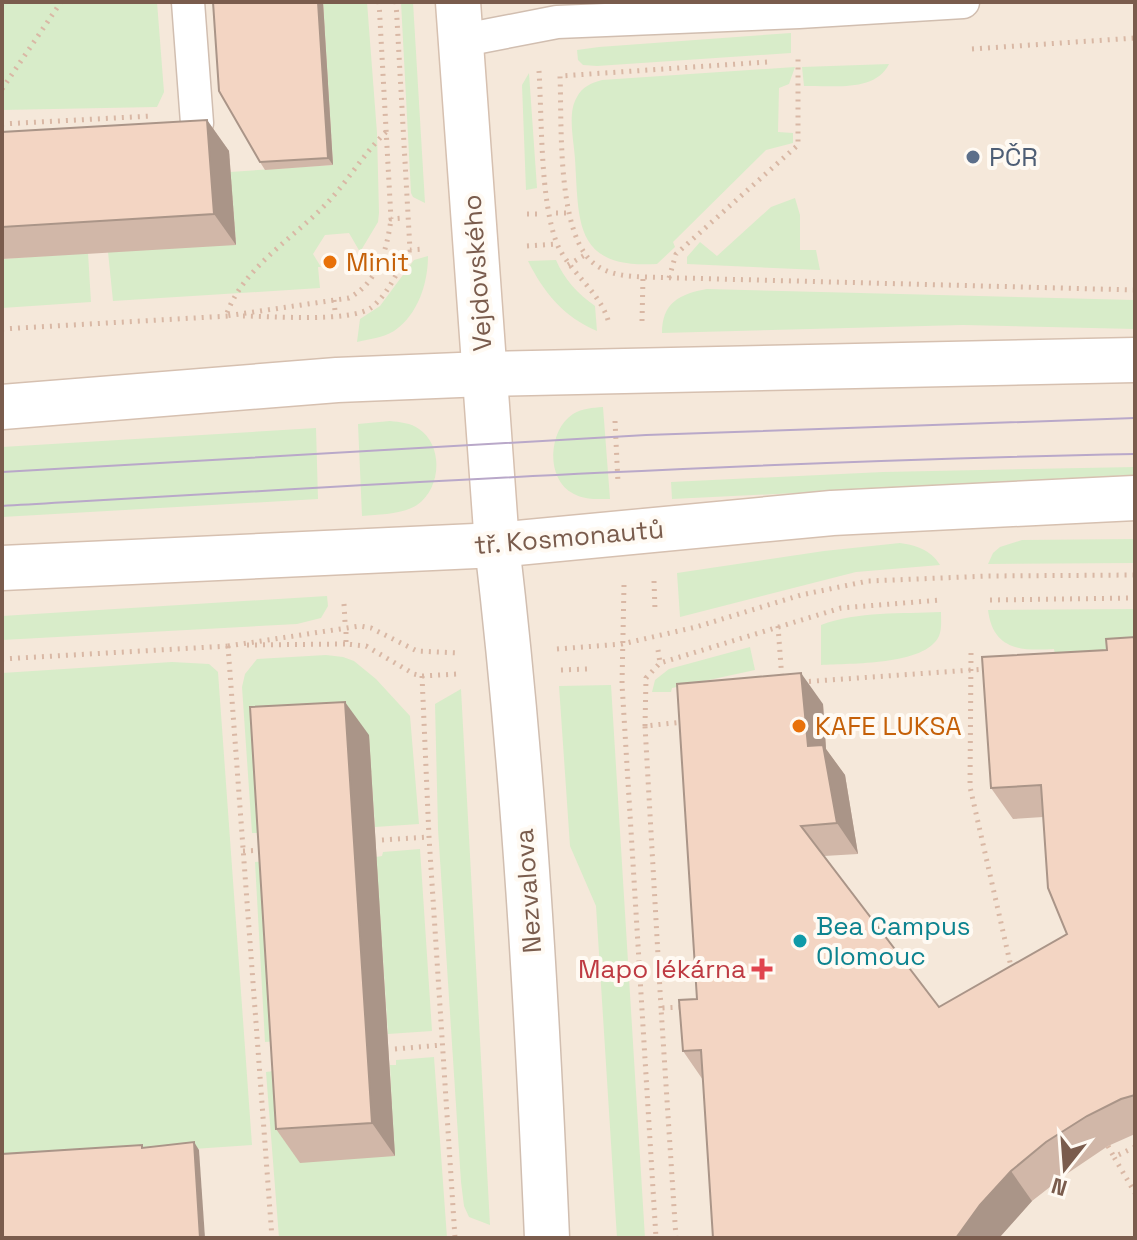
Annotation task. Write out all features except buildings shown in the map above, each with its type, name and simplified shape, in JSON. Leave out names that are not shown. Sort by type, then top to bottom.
[{"type":"street","name":"Vejdovského","points":[[458,21],[497,545]]},
{"type":"street","points":[[2,407],[337,380],[1135,360]]},
{"type":"street","name":"tř. Kosmonautů","points":[[2,568],[497,545],[832,513],[1135,498]]},
{"type":"street","name":"Nezvalova","points":[[497,545],[514,695],[535,981],[547,1238]]},
{"type":"lane","points":[[188,2],[197,123]]},
{"type":"lane","points":[[458,21],[557,22],[963,2]]},
{"type":"path","points":[[2,89],[61,2]]},
{"type":"path","points":[[226,316],[349,298],[371,281],[385,248],[391,219],[379,2]]},
{"type":"path","points":[[2,329],[226,316],[357,315],[379,301],[410,250],[396,2]]},
{"type":"path","points":[[669,278],[676,254],[798,145],[799,12]]},
{"type":"path","points":[[959,50],[1135,38]]},
{"type":"path","points":[[813,59],[560,76],[564,175],[569,213],[573,235],[593,264],[612,274],[643,277],[1135,290]]},
{"type":"path","points":[[539,66],[551,223],[568,265],[603,307],[609,324],[624,579],[622,684],[656,1238]]},
{"type":"path","points":[[2,124],[159,116]]},
{"type":"path","points":[[118,118],[119,132]]},
{"type":"path","points":[[226,316],[233,296],[249,277],[327,203],[386,132]]},
{"type":"path","points":[[556,213],[569,213]]},
{"type":"path","points":[[527,214],[538,214]]},
{"type":"path","points":[[391,219],[403,218]]},
{"type":"path","points":[[529,246],[557,244]]},
{"type":"path","points":[[410,250],[428,249]]},
{"type":"path","points":[[568,265],[585,255]]},
{"type":"path","points":[[641,323],[643,277]]},
{"type":"path","points":[[334,300],[335,311]]},
{"type":"path","points":[[562,648],[622,644],[696,627],[801,595],[868,581],[1135,575]]},
{"type":"path","points":[[653,576],[655,610]]},
{"type":"path","points":[[344,595],[345,622]]},
{"type":"path","points":[[990,600],[1135,598]]},
{"type":"path","points":[[676,1238],[645,726],[644,688],[651,671],[660,663],[841,608],[941,600]]},
{"type":"path","points":[[228,646],[360,626],[371,628],[417,651],[448,653]]},
{"type":"path","points":[[778,626],[782,684]]},
{"type":"path","points":[[346,632],[346,644]]},
{"type":"path","points":[[2,659],[228,646],[346,644],[366,646],[422,676],[458,674]]},
{"type":"path","points":[[228,646],[272,1238]]},
{"type":"path","points":[[658,650],[660,663]]},
{"type":"path","points":[[971,653],[970,787],[1012,972]]},
{"type":"path","points":[[798,683],[1001,668]]},
{"type":"path","points":[[561,670],[587,669]]},
{"type":"path","points":[[640,670],[651,671]]},
{"type":"path","points":[[422,676],[429,837],[455,1238]]},
{"type":"path","points":[[645,726],[688,722]]},
{"type":"path","points":[[382,840],[429,837]]},
{"type":"path","points":[[243,851],[267,850]]},
{"type":"path","points":[[661,1008],[694,1006]]},
{"type":"path","points":[[395,1049],[442,1045]]},
{"type":"path","points":[[259,1058],[269,1057]]},
{"type":"path","points":[[1108,1146],[1135,1193]]},
{"type":"path","points":[[1114,1157],[1135,1147]]},
{"type":"shaded area","points":[[2,2],[1135,2],[1135,1238],[2,1238]]},
{"type":"green space","points":[[2,2],[157,2],[164,92],[157,107],[2,110]]},
{"type":"green space","points":[[323,2],[367,2],[377,133],[379,213],[378,222],[360,252],[349,233],[325,235],[313,254],[321,267],[318,267],[320,288],[113,301],[108,252],[236,244],[230,172],[333,165]]},
{"type":"green space","points":[[401,2],[413,2],[425,203],[411,193]]},
{"type":"green space","points":[[791,33],[791,53],[597,66],[583,65],[578,60],[577,50],[599,47]]},
{"type":"green space","points":[[889,64],[874,80],[863,83],[804,86],[802,67]]},
{"type":"green space","points":[[795,67],[789,84],[779,88],[778,132],[793,133],[793,143],[766,150],[673,242],[675,247],[657,264],[630,264],[610,259],[596,250],[586,237],[581,222],[572,127],[574,104],[584,88],[602,80]]},
{"type":"green space","points":[[529,73],[537,188],[526,190],[522,85]]},
{"type":"green space","points":[[795,198],[800,215],[800,250],[816,250],[820,270],[687,264],[687,257],[700,242],[717,256],[771,207]]},
{"type":"green space","points":[[88,253],[91,302],[2,308],[2,259]]},
{"type":"green space","points":[[428,256],[424,287],[409,316],[390,333],[357,342],[360,319],[380,306],[414,260]]},
{"type":"green space","points":[[556,260],[572,286],[595,306],[597,331],[575,319],[556,303],[528,261]]},
{"type":"green space","points":[[707,289],[1135,300],[1135,329],[963,325],[662,333],[665,314],[674,302],[680,297]]},
{"type":"green space","points":[[603,407],[610,499],[587,498],[574,494],[558,478],[554,467],[555,443],[565,421],[573,414]]},
{"type":"green space","points":[[390,421],[412,425],[427,436],[436,456],[435,478],[425,498],[417,505],[390,514],[362,516],[358,424]]},
{"type":"green space","points":[[316,428],[318,499],[2,517],[2,447]]},
{"type":"green space","points":[[1135,467],[1135,481],[981,484],[672,499],[671,482],[883,472]]},
{"type":"green space","points":[[1135,539],[1135,563],[988,564],[1000,547],[1022,540]]},
{"type":"green space","points":[[900,543],[923,549],[940,565],[856,572],[680,617],[677,573]]},
{"type":"green space","points":[[327,596],[328,606],[321,618],[297,624],[2,640],[2,616]]},
{"type":"green space","points":[[1135,609],[1135,650],[1055,656],[1054,649],[1020,648],[1002,640],[991,623],[988,610]]},
{"type":"green space","points":[[941,612],[939,636],[931,646],[919,653],[886,661],[821,665],[821,625],[865,615]]},
{"type":"green space","points":[[750,647],[755,670],[672,688],[671,692],[652,692],[655,680],[669,669]]},
{"type":"green space","points":[[326,655],[354,661],[376,679],[410,716],[419,824],[375,827],[368,735],[266,833],[252,833],[242,687],[245,674],[257,659]]},
{"type":"green space","points":[[172,662],[209,664],[218,672],[252,1145],[2,1162],[2,673]]},
{"type":"green space","points":[[611,685],[645,1238],[617,1238],[596,906],[570,846],[559,686]]},
{"type":"green space","points":[[461,689],[490,1225],[469,1217],[464,1206],[438,829],[435,704]]},
{"type":"green space","points":[[420,849],[432,1031],[388,1034],[376,857],[382,856],[383,852]]},
{"type":"green space","points":[[267,861],[292,1040],[265,1042],[255,862]]},
{"type":"green space","points":[[434,1057],[447,1238],[279,1238],[266,1072],[281,1070],[394,1156],[390,1065],[396,1065],[396,1060]]},
{"type":"tram line","points":[[2,472],[646,435],[1135,418]]},
{"type":"tram line","points":[[2,506],[710,468],[1135,454]]},
{"type":"place","name":"PČR","points":[[973,157]]},
{"type":"place","name":"Minit","points":[[330,262]]},
{"type":"place","name":"KAFE LUKSA","points":[[799,726]]},
{"type":"place","name":"Bea Campus Olomouc","points":[[800,941]]},
{"type":"place","name":"Mapo lékárna","points":[[762,969]]}]
